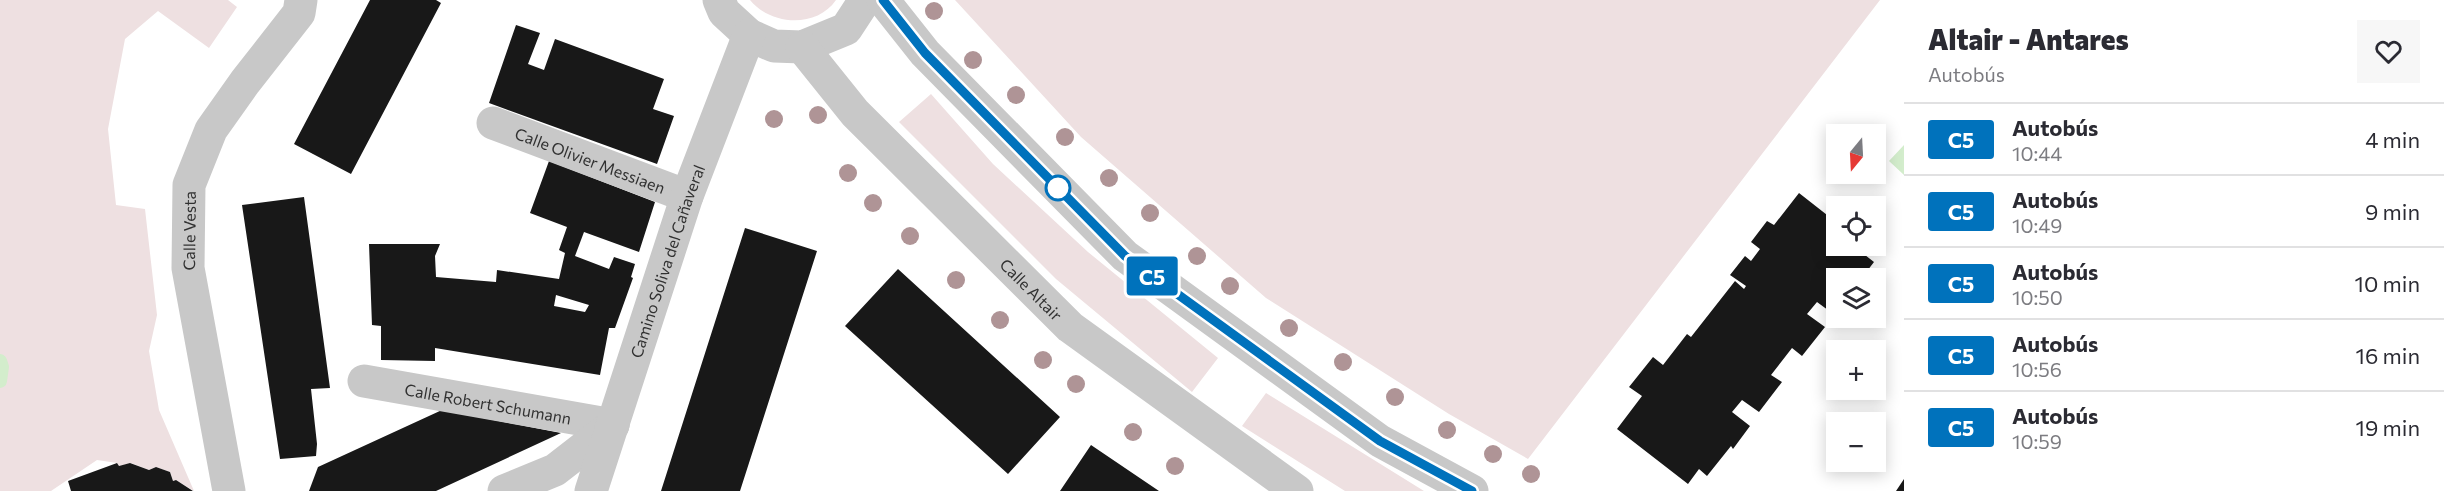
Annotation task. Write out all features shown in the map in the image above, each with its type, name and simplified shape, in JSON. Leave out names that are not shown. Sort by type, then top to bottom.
[{"type":"street","name":"Calle Vesta","points":[[229,491],[188,268],[189,185],[211,130],[299,13],[301,0]]},
{"type":"street","points":[[718,0],[724,12],[749,35],[774,46],[801,47],[846,28],[865,0]]},
{"type":"street","points":[[883,0],[925,53],[1125,256],[1380,441],[1472,491]]},
{"type":"street","name":"Camino Soliva del Cañaveral","points":[[591,491],[687,196],[749,35]]},
{"type":"street","name":"Calle Altair","points":[[801,47],[855,113],[1070,327],[1297,491]]},
{"type":"street","name":"Calle Olivier Messiaen","points":[[494,123],[687,196]]},
{"type":"street","name":"Calle Robert Schumann","points":[[364,381],[612,425]]},
{"type":"street","points":[[504,491],[555,470],[612,425]]},
{"type":"shaded area","points":[[0,0],[228,0],[237,7],[209,48],[158,11],[125,39],[108,129],[116,205],[145,209],[157,315],[149,351],[159,410],[194,491],[176,480],[173,481],[170,472],[156,467],[149,470],[131,463],[119,466],[117,463],[97,460],[51,491],[0,491]]},
{"type":"shaded area","points":[[750,0],[836,0],[817,16],[793,20],[769,15]]},
{"type":"shaded area","points":[[955,0],[1880,0],[1528,459],[1449,414],[1266,298],[1081,137]]},
{"type":"shaded area","points":[[931,94],[993,164],[1088,252],[1218,358],[1192,392],[1056,279],[899,122]]},
{"type":"shaded area","points":[[1904,145],[1904,175],[1889,161]]},
{"type":"shaded area","points":[[1266,393],[1424,491],[1345,491],[1242,426]]},
{"type":"building","points":[[370,0],[436,0],[441,3],[351,174],[294,144]]},
{"type":"building","points":[[516,25],[540,33],[528,64],[544,70],[555,39],[664,79],[653,109],[674,116],[657,164],[489,103]]},
{"type":"building","points":[[549,161],[655,202],[639,252],[584,232],[575,256],[609,269],[614,257],[635,264],[631,277],[633,278],[615,328],[609,328],[600,375],[435,348],[435,361],[381,360],[381,326],[372,325],[369,244],[440,244],[435,256],[436,277],[496,282],[497,270],[559,279],[565,253],[559,250],[567,227],[530,213]],"holes":[[[556,295],[589,305],[585,312],[554,306]]]},
{"type":"building","points":[[1799,193],[1826,214],[1826,256],[1866,256],[1874,262],[1869,268],[1826,268],[1826,309],[1817,302],[1807,314],[1825,327],[1802,356],[1792,348],[1771,375],[1782,382],[1759,412],[1742,400],[1732,412],[1750,426],[1733,449],[1731,446],[1707,476],[1699,469],[1688,484],[1617,429],[1642,396],[1629,387],[1653,357],[1663,365],[1687,334],[1691,337],[1735,281],[1744,289],[1746,286],[1730,275],[1745,256],[1751,261],[1760,249],[1751,242],[1767,221],[1774,225]]},
{"type":"building","points":[[304,197],[330,388],[311,389],[317,444],[316,456],[280,459],[242,205]]},
{"type":"building","points":[[745,228],[817,251],[740,491],[661,491]]},
{"type":"building","points":[[898,269],[1060,417],[1008,474],[845,326]]},
{"type":"building","points":[[442,410],[561,433],[436,491],[309,491],[318,467]]},
{"type":"building","points":[[1091,445],[1159,491],[1060,491]]},
{"type":"building","points":[[117,463],[119,466],[130,463],[149,470],[156,467],[170,472],[173,481],[176,480],[193,491],[71,491],[68,481]]},
{"type":"building","points":[[1904,479],[1904,491],[1896,491]]},
{"type":"waterway","points":[[0,361],[2,367],[0,381]]},
{"type":"bus line","name":"C5","points":[[883,0],[925,53],[1125,256],[1380,441],[1472,491]]}]
